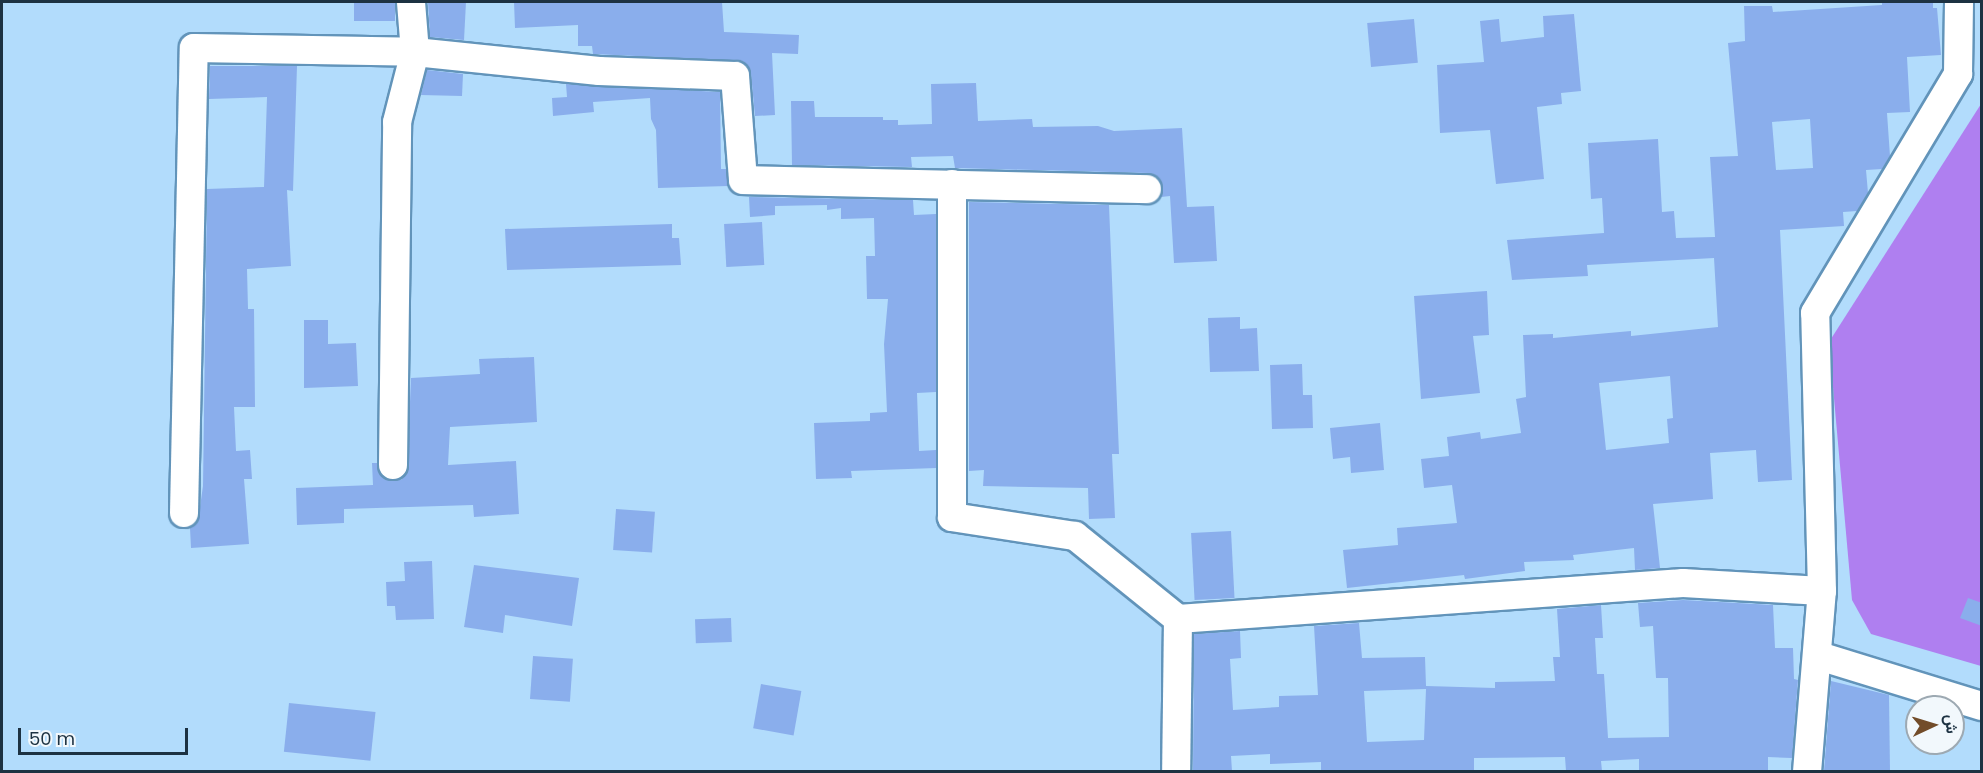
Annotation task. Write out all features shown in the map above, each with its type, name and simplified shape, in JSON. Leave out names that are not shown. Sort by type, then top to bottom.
[{"type":"street","points":[[393,465],[397,122],[415,52],[411,2]]},
{"type":"street","points":[[1807,771],[1819,656],[1822,591],[1815,313],[1958,74],[1959,2]]},
{"type":"street","points":[[184,513],[194,48],[415,52],[599,71],[735,76],[743,180],[1147,189]]},
{"type":"street","points":[[952,184],[952,517],[1075,537],[1178,618],[1683,584],[1822,591]]},
{"type":"street","points":[[1176,771],[1178,618]]},
{"type":"street","points":[[1819,656],[1982,706]]},
{"type":"shaded area","points":[[1981,104],[1981,666],[1871,634],[1852,600],[1829,342]]},
{"type":"building","points":[[354,2],[395,2],[395,21],[354,21]]},
{"type":"building","points":[[428,2],[466,2],[464,40],[430,37]]},
{"type":"building","points":[[514,2],[722,2],[724,32],[799,35],[798,54],[772,53],[775,115],[755,116],[751,74],[743,61],[593,54],[592,46],[578,46],[578,25],[515,28]]},
{"type":"building","points":[[1882,2],[1933,2],[1933,8],[1937,8],[1941,55],[1907,57],[1910,112],[1887,113],[1890,156],[1882,169],[1866,170],[1868,193],[1857,211],[1843,212],[1844,226],[1780,230],[1792,480],[1758,482],[1756,450],[1710,453],[1713,499],[1653,504],[1660,568],[1635,570],[1634,548],[1573,555],[1574,560],[1524,562],[1525,571],[1465,579],[1464,575],[1347,588],[1343,550],[1398,545],[1397,528],[1457,523],[1452,485],[1424,488],[1421,459],[1449,456],[1447,437],[1480,432],[1481,439],[1521,433],[1516,399],[1526,397],[1523,335],[1553,334],[1553,338],[1631,331],[1631,336],[1718,327],[1714,258],[1587,265],[1588,276],[1512,280],[1507,240],[1604,233],[1602,198],[1591,199],[1588,143],[1658,139],[1662,212],[1674,211],[1676,238],[1715,237],[1710,157],[1738,156],[1728,43],[1745,41],[1744,6],[1772,6],[1773,12],[1882,5]],"holes":[[[1810,119],[1813,168],[1776,170],[1772,122]],[[1670,376],[1673,418],[1667,419],[1669,443],[1606,450],[1599,383]]]},
{"type":"building","points":[[1574,14],[1581,91],[1561,93],[1562,104],[1537,107],[1544,179],[1496,184],[1490,130],[1440,133],[1437,65],[1484,62],[1480,21],[1499,19],[1501,42],[1544,37],[1543,16]]},
{"type":"building","points":[[1414,19],[1418,63],[1371,67],[1367,23]]},
{"type":"building","points":[[210,66],[297,66],[293,191],[287,190],[291,266],[247,269],[248,309],[254,309],[255,407],[234,407],[236,451],[250,450],[252,479],[244,479],[249,544],[191,548],[190,528],[198,521],[203,486],[207,189],[264,187],[267,97],[209,99]]},
{"type":"building","points":[[427,70],[463,74],[462,96],[421,95]]},
{"type":"building","points":[[976,83],[978,121],[1032,119],[1033,127],[1098,126],[1114,131],[1182,128],[1187,207],[1214,206],[1217,261],[1174,263],[1170,196],[1161,197],[1161,181],[1148,173],[955,168],[953,156],[911,157],[912,167],[792,165],[791,101],[814,101],[815,117],[883,117],[883,120],[898,120],[898,125],[932,124],[931,84]]},
{"type":"building","points":[[566,84],[720,92],[721,169],[726,169],[728,186],[658,188],[656,130],[651,119],[650,98],[593,102],[594,112],[553,116],[552,98],[567,97]]},
{"type":"building","points":[[749,197],[913,200],[914,215],[936,214],[936,392],[917,393],[919,451],[936,450],[936,468],[851,471],[852,478],[816,479],[814,423],[870,421],[870,413],[887,412],[884,344],[888,299],[867,299],[866,256],[875,256],[874,218],[841,219],[841,208],[827,210],[827,205],[775,206],[775,215],[750,217]]},
{"type":"building","points":[[969,202],[1109,205],[1119,454],[1112,454],[1115,518],[1089,519],[1088,488],[983,486],[984,470],[969,471]]},
{"type":"building","points":[[762,222],[764,265],[726,267],[724,224]]},
{"type":"building","points":[[672,224],[672,238],[679,238],[681,265],[507,270],[505,229]]},
{"type":"building","points":[[1487,291],[1489,335],[1473,336],[1480,393],[1421,399],[1414,296]]},
{"type":"building","points":[[1240,317],[1240,329],[1257,328],[1259,371],[1210,372],[1208,318]]},
{"type":"building","points":[[304,320],[328,320],[328,344],[356,343],[358,386],[304,388]]},
{"type":"building","points":[[534,357],[537,422],[450,427],[448,465],[516,461],[519,514],[474,517],[473,505],[344,509],[344,523],[297,525],[296,488],[373,485],[372,463],[377,463],[385,479],[401,480],[407,474],[411,378],[480,374],[479,359]]},
{"type":"building","points":[[1302,364],[1303,395],[1312,395],[1313,428],[1272,429],[1270,365]]},
{"type":"building","points":[[1380,423],[1384,470],[1351,473],[1350,457],[1333,459],[1330,428]]},
{"type":"building","points":[[616,509],[655,512],[652,553],[613,550]]},
{"type":"building","points":[[1231,531],[1235,598],[1195,600],[1191,533]]},
{"type":"building","points":[[432,561],[434,619],[396,620],[395,606],[387,606],[386,582],[405,581],[404,562]]},
{"type":"building","points":[[474,565],[579,578],[572,626],[505,615],[503,633],[464,627]]},
{"type":"building","points":[[1968,598],[1982,603],[1982,626],[1960,618]]},
{"type":"building","points":[[1683,600],[1773,605],[1775,648],[1793,648],[1794,679],[1798,680],[1792,758],[1768,757],[1768,771],[1639,771],[1639,759],[1601,761],[1602,771],[1566,771],[1565,757],[1474,758],[1474,771],[1321,771],[1321,762],[1270,764],[1270,754],[1231,756],[1232,771],[1193,771],[1194,634],[1240,631],[1241,658],[1230,659],[1233,710],[1279,707],[1279,696],[1318,695],[1314,626],[1359,623],[1362,658],[1425,657],[1426,686],[1495,688],[1495,682],[1555,681],[1553,657],[1560,657],[1557,609],[1601,605],[1603,638],[1595,638],[1597,674],[1604,674],[1608,738],[1669,737],[1668,678],[1656,678],[1653,626],[1640,627],[1638,603]],"holes":[[[1426,689],[1424,740],[1367,742],[1364,691]]]},
{"type":"building","points":[[731,618],[732,642],[696,643],[695,619]]},
{"type":"building","points":[[533,656],[573,659],[570,702],[530,699]]},
{"type":"building","points":[[1831,681],[1889,695],[1890,771],[1824,771]]},
{"type":"building","points":[[761,684],[801,691],[794,735],[753,728]]},
{"type":"building","points":[[289,703],[376,712],[370,761],[284,752]]}]
